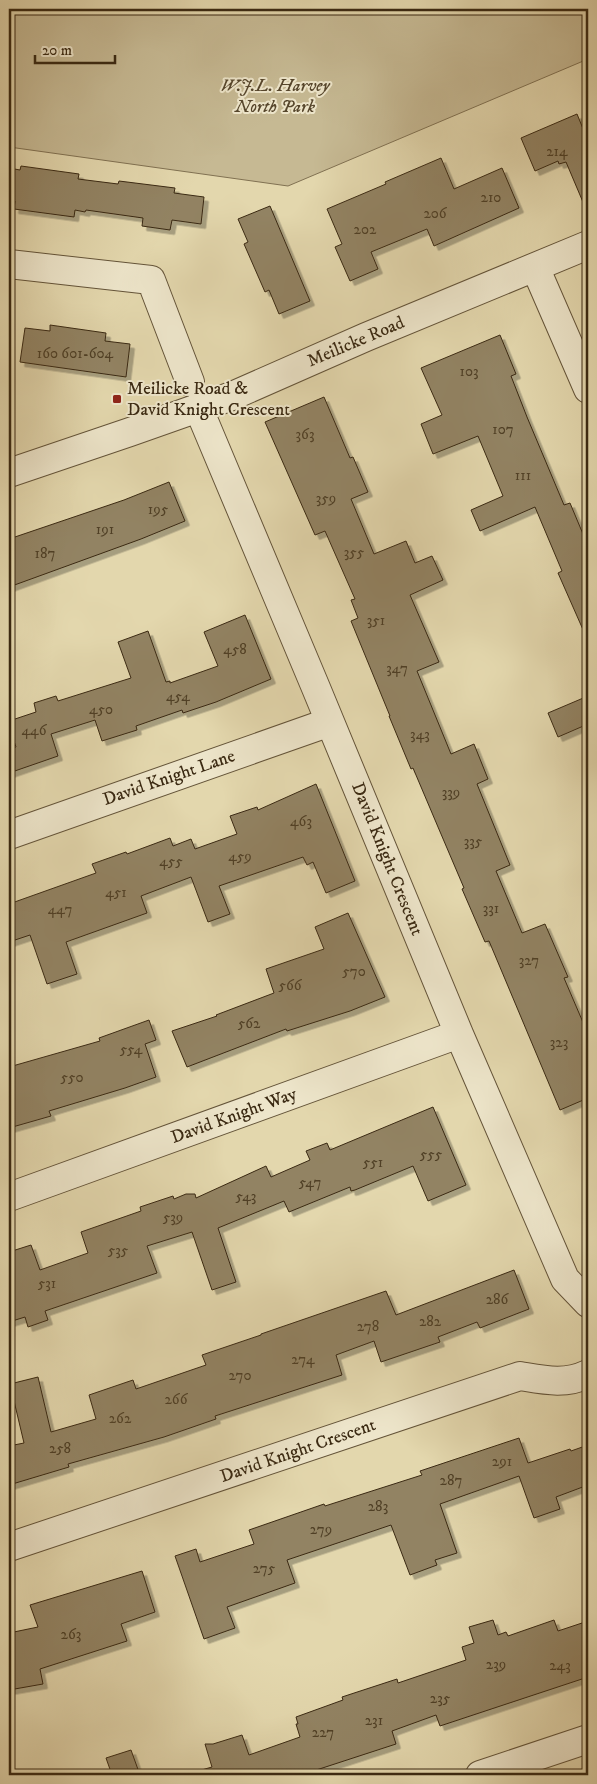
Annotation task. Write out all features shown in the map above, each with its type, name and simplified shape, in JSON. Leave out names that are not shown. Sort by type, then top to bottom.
[{"type":"street","name":"Meilicke Road","points":[[9,472],[232,396],[366,337],[588,245]]},
{"type":"street","points":[[9,264],[151,280],[190,382]]},
{"type":"street","points":[[535,267],[588,389]]},
{"type":"street","name":"David Knight Crescent","points":[[198,407],[459,1034],[566,1278],[588,1303]]},
{"type":"street","name":"David Knight Lane","points":[[9,835],[330,722]]},
{"type":"street","name":"David Knight Way","points":[[9,1198],[459,1034]]},
{"type":"street","name":"David Knight Crescent","points":[[9,1547],[520,1376],[558,1382],[588,1374]]},
{"type":"street","points":[[480,1775],[588,1739]]},
{"type":"green space","name":"W.J.L. Harvey North Park","points":[[9,9],[588,9],[588,59],[288,186],[9,147]]},
{"type":"building","points":[[577,114],[588,141],[588,214],[566,162],[559,164],[558,161],[535,171],[521,138]]},
{"type":"building","points":[[441,158],[454,189],[502,168],[519,208],[434,246],[427,229],[371,252],[378,269],[350,281],[335,247],[342,244],[327,209]]},
{"type":"building","points":[[21,166],[79,174],[78,179],[118,184],[119,181],[175,188],[174,193],[204,197],[201,224],[172,220],[170,230],[142,226],[143,218],[86,210],[85,212],[75,210],[74,217],[14,209],[15,201],[9,200],[9,168],[20,170]]},
{"type":"building","points":[[270,206],[310,301],[279,314],[269,290],[265,292],[244,244],[248,242],[238,219]]},
{"type":"building","points":[[50,325],[106,333],[105,341],[130,344],[126,377],[20,362],[25,328],[50,331]]},
{"type":"building","points":[[500,335],[516,374],[511,376],[527,417],[564,505],[570,503],[588,546],[588,641],[558,573],[562,571],[535,507],[480,531],[471,510],[503,496],[478,436],[433,454],[421,424],[442,415],[421,368]]},
{"type":"building","points":[[324,397],[350,458],[353,457],[368,492],[351,499],[374,554],[406,541],[415,563],[432,556],[443,580],[410,595],[439,662],[417,671],[451,754],[474,744],[488,779],[477,784],[510,865],[496,871],[522,933],[545,924],[568,977],[564,978],[588,1034],[588,1098],[560,1110],[489,941],[485,942],[462,889],[464,888],[389,716],[351,621],[358,618],[351,600],[355,599],[325,531],[315,535],[265,422]]},
{"type":"building","points":[[169,482],[185,521],[9,587],[9,539],[124,500]]},
{"type":"building","points":[[245,615],[271,679],[216,702],[183,713],[182,710],[136,726],[137,730],[102,741],[95,720],[51,734],[58,756],[9,773],[9,749],[16,747],[9,721],[36,712],[34,703],[56,696],[58,701],[131,678],[118,642],[148,631],[166,682],[170,681],[170,683],[218,666],[204,632]]},
{"type":"building","points":[[588,696],[588,724],[558,737],[548,713]]},
{"type":"building","points":[[316,784],[355,881],[326,893],[313,862],[307,865],[303,857],[219,886],[230,914],[208,922],[191,877],[141,896],[147,913],[66,942],[77,974],[47,984],[30,935],[9,942],[9,904],[96,873],[92,864],[126,852],[127,854],[170,838],[173,846],[191,839],[195,849],[237,834],[230,816],[257,807],[258,810]]},
{"type":"building","points":[[348,913],[385,997],[350,1011],[287,1031],[286,1029],[187,1067],[172,1031],[217,1016],[274,993],[266,969],[324,949],[315,927]]},
{"type":"building","points":[[149,1020],[156,1040],[145,1044],[156,1077],[49,1111],[51,1116],[9,1128],[9,1067],[100,1041],[99,1038]]},
{"type":"building","points":[[433,1107],[466,1185],[428,1201],[413,1166],[355,1190],[351,1191],[350,1187],[289,1212],[284,1201],[218,1228],[236,1282],[212,1290],[192,1232],[147,1246],[157,1273],[45,1311],[48,1320],[28,1327],[25,1317],[9,1322],[9,1252],[31,1245],[40,1270],[88,1253],[81,1232],[141,1211],[140,1207],[173,1196],[174,1199],[186,1194],[195,1194],[196,1198],[266,1166],[271,1177],[310,1160],[306,1151],[327,1143],[330,1150]]},
{"type":"building","points":[[514,1270],[529,1309],[480,1328],[477,1322],[438,1337],[440,1342],[381,1362],[374,1341],[336,1355],[342,1375],[215,1416],[216,1419],[164,1437],[68,1464],[69,1467],[9,1485],[9,1446],[24,1443],[10,1384],[38,1377],[51,1432],[96,1419],[89,1395],[133,1380],[136,1389],[206,1365],[202,1355],[261,1334],[386,1291],[396,1315]]},
{"type":"building","points":[[519,1438],[528,1463],[588,1445],[588,1485],[556,1497],[560,1509],[534,1518],[519,1476],[440,1504],[457,1553],[435,1560],[437,1565],[410,1575],[391,1525],[287,1560],[295,1583],[227,1607],[235,1628],[204,1639],[175,1556],[196,1549],[200,1562],[254,1544],[249,1530],[324,1504],[325,1506],[422,1475],[420,1471]]},
{"type":"building","points":[[142,1571],[155,1612],[121,1624],[127,1641],[40,1669],[43,1684],[9,1690],[9,1633],[38,1627],[30,1605]]},
{"type":"building","points":[[493,1620],[498,1635],[506,1632],[508,1636],[554,1620],[558,1631],[588,1621],[588,1677],[440,1726],[436,1715],[392,1731],[396,1744],[301,1775],[199,1775],[198,1771],[212,1767],[205,1744],[213,1744],[242,1735],[249,1755],[300,1737],[296,1717],[343,1700],[342,1697],[397,1679],[398,1683],[466,1660],[462,1647],[474,1643],[469,1627]]},
{"type":"building","points":[[131,1750],[140,1775],[112,1775],[106,1758]]},
{"type":"place","name":"Meilicke Road & David Knight Crescent","points":[[117,399]]}]
